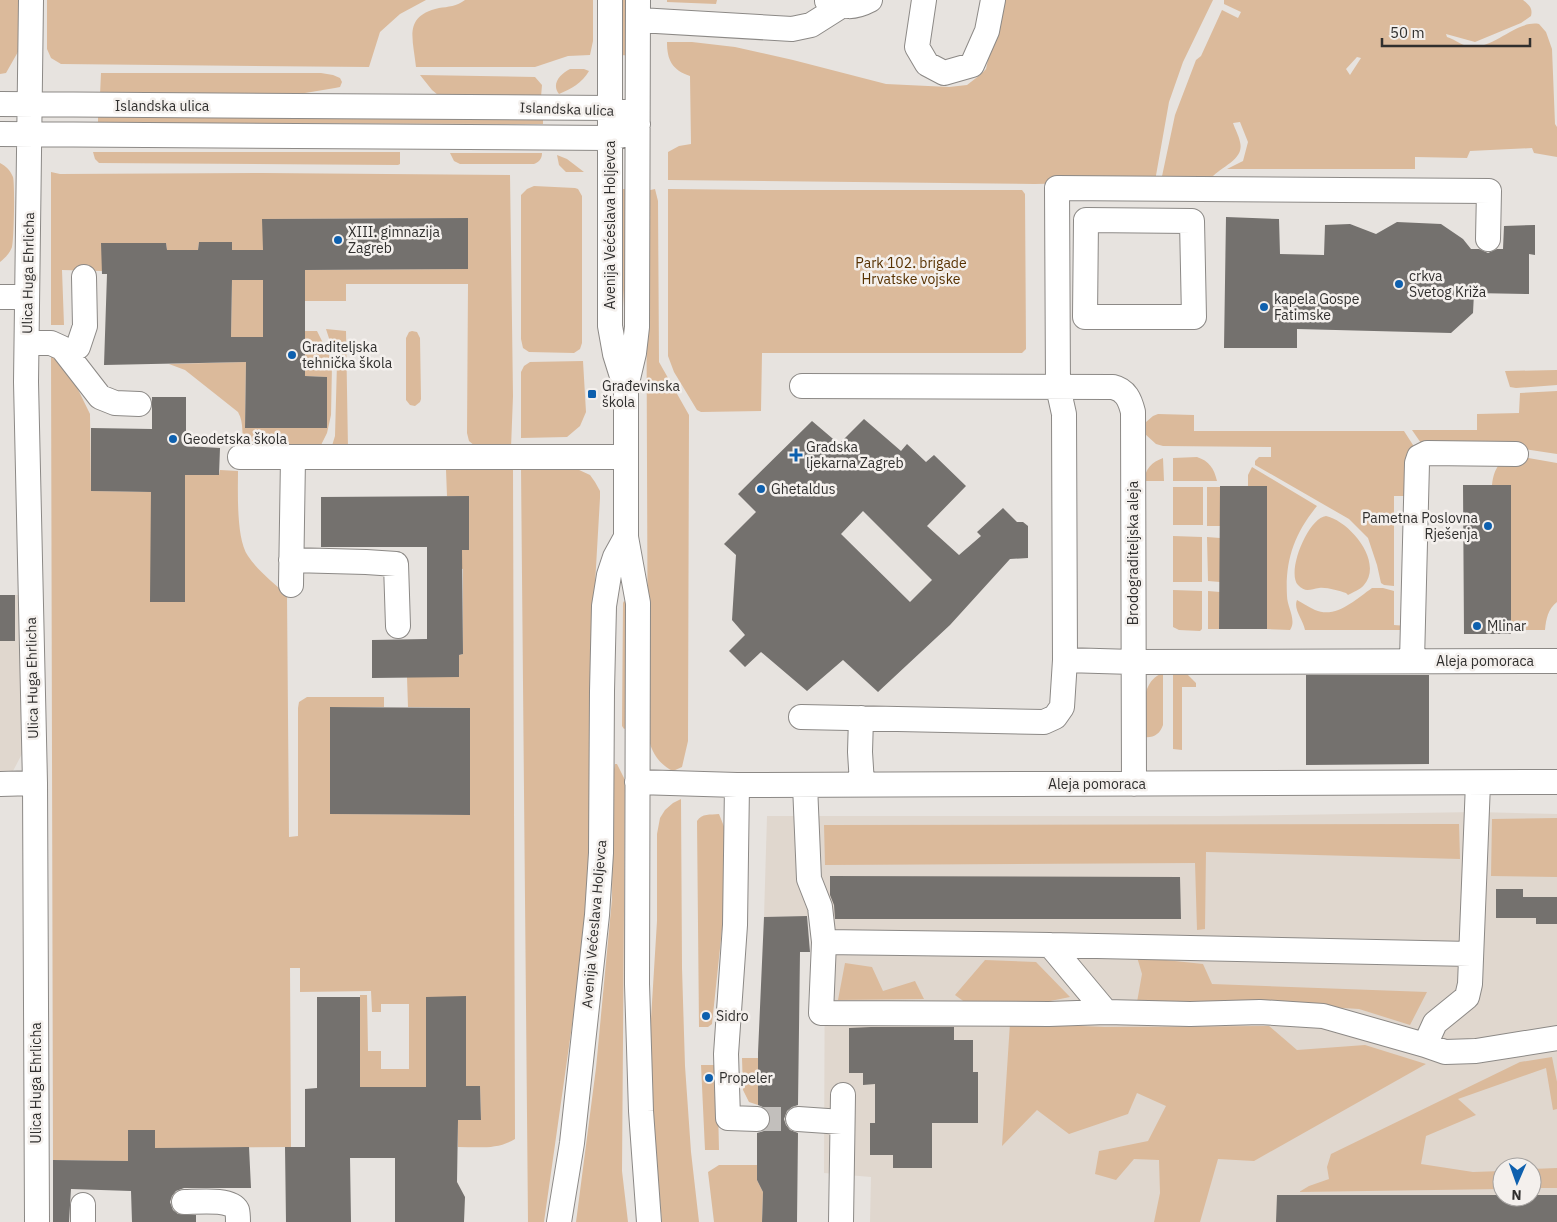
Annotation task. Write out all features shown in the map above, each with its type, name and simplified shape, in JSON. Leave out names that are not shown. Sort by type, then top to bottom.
[{"type":"street","name":"Ulica Huga Ehrlicha","points":[[31,0],[27,343],[34,784],[37,1222]]},
{"type":"street","name":"Avenija Većeslava Holjevca","points":[[610,0],[610,326],[615,354],[626,387]]},
{"type":"street","points":[[638,10],[792,29],[812,25],[832,3],[859,6],[870,0]]},
{"type":"street","points":[[924,0],[917,47],[927,64],[944,73],[972,65],[986,31],[993,0]]},
{"type":"street","name":"Avenija Većeslava Holjevca","points":[[638,10],[637,328],[634,353],[626,387],[626,538],[638,603],[637,984],[639,1067],[649,1222]]},
{"type":"street","name":"Islandska ulica","points":[[0,104],[610,108],[629,114],[638,124],[627,134],[610,138],[0,134]]},
{"type":"street","points":[[801,717],[1044,722],[1055,718],[1062,707],[1065,660],[1064,414],[1058,387],[1056,188],[1489,191],[1488,239]]},
{"type":"street","points":[[1086,220],[1192,221],[1194,317],[1085,318],[1086,220]]},
{"type":"street","points":[[66,352],[78,347],[85,326],[84,277]]},
{"type":"street","points":[[0,297],[27,297]]},
{"type":"street","points":[[27,343],[51,343],[62,348],[100,396],[115,403],[139,404]]},
{"type":"street","name":"Brodograditeljska aleja","points":[[802,386],[1113,387],[1120,389],[1128,396],[1131,402],[1133,420],[1134,784]]},
{"type":"street","points":[[1412,661],[1417,463],[1419,457],[1427,453],[1516,454]]},
{"type":"street","points":[[240,457],[626,457]]},
{"type":"street","points":[[291,585],[292,458]]},
{"type":"street","name":"Avenija Većeslava Holjevca","points":[[559,1222],[572,1143],[597,915],[601,853],[604,606],[609,575],[615,557],[626,538]]},
{"type":"street","points":[[291,560],[396,564],[398,626]]},
{"type":"street","name":"Aleja pomoraca","points":[[1065,660],[1133,662],[1557,661]]},
{"type":"street","points":[[602,691],[610,732],[626,766],[637,782]]},
{"type":"street","points":[[861,718],[860,752],[862,784]]},
{"type":"street","name":"Aleja pomoraca","points":[[637,782],[737,785],[1557,782]]},
{"type":"street","points":[[1425,1045],[1434,1023],[1467,997],[1470,984],[1478,783]]},
{"type":"street","points":[[0,784],[34,784]]},
{"type":"street","points":[[737,785],[735,925],[726,1054],[728,1118],[757,1119]]},
{"type":"street","points":[[805,785],[809,879],[820,906],[824,942],[821,1013],[1049,1014],[1106,1012],[1190,1014],[1260,1012],[1323,1016],[1445,1052],[1476,1051],[1557,1038]]},
{"type":"street","points":[[824,942],[1472,954]]},
{"type":"street","points":[[1050,945],[1106,1012]]},
{"type":"street","points":[[841,1222],[843,1095]]},
{"type":"street","points":[[798,1119],[842,1122]]},
{"type":"street","points":[[184,1202],[225,1202],[233,1205],[238,1211],[238,1222]]},
{"type":"shaded area","points":[[0,595],[23,595],[23,752],[13,771],[0,777]]},
{"type":"shaded area","points":[[1477,812],[1557,814],[1557,1222],[870,1222],[871,1177],[824,1173],[825,916],[764,917],[767,816],[1218,816]]},
{"type":"green space","points":[[0,0],[22,0],[23,43],[6,73],[0,74]]},
{"type":"green space","points":[[47,0],[426,0],[400,14],[380,32],[369,67],[61,64],[51,58],[47,49]]},
{"type":"green space","points":[[465,0],[593,0],[593,41],[590,55],[568,56],[535,67],[416,67],[412,38],[415,23],[428,12],[456,5]]},
{"type":"green space","points":[[621,0],[632,0],[633,56],[621,55]]},
{"type":"green space","points":[[667,0],[717,0],[716,4],[667,2]]},
{"type":"green space","points":[[1001,0],[1213,0],[1183,62],[1169,102],[1155,181],[1035,184],[668,180],[668,152],[679,146],[691,144],[690,76],[679,71],[672,64],[668,54],[667,42],[692,42],[735,47],[886,84],[949,87],[967,85],[986,69]]},
{"type":"green space","points":[[1224,0],[1523,0],[1530,7],[1531,16],[1521,23],[1475,42],[1446,34],[1447,37],[1463,45],[1473,47],[1490,43],[1523,26],[1539,24],[1546,32],[1552,49],[1557,157],[1534,153],[1532,148],[1470,151],[1467,158],[1415,157],[1415,169],[1227,169],[1243,161],[1248,142],[1240,122],[1233,123],[1240,142],[1239,154],[1210,180],[1161,181],[1175,115],[1196,60],[1201,56],[1222,10],[1238,18],[1241,12],[1224,4]],"holes":[[[1357,57],[1361,58],[1350,75],[1346,69]]]},
{"type":"green space","points":[[570,69],[589,71],[576,85],[559,94],[556,83]]},
{"type":"green space","points":[[101,73],[321,73],[340,78],[342,82],[340,87],[287,96],[100,95]]},
{"type":"green space","points":[[420,75],[535,77],[542,85],[541,97],[438,95]]},
{"type":"green space","points":[[98,117],[543,117],[543,124],[98,123]]},
{"type":"green space","points":[[93,152],[400,152],[400,164],[99,163],[95,159]]},
{"type":"green space","points":[[450,153],[542,153],[540,160],[534,164],[460,164],[454,161]]},
{"type":"green space","points":[[557,155],[567,159],[584,172],[566,172],[559,165]]},
{"type":"green space","points":[[0,163],[8,168],[13,177],[14,200],[12,247],[0,262]]},
{"type":"green space","points":[[51,172],[60,174],[510,175],[513,396],[511,448],[475,446],[469,441],[467,433],[468,284],[346,284],[346,301],[305,301],[305,270],[468,269],[468,218],[263,219],[263,250],[232,250],[232,242],[199,242],[198,250],[167,250],[166,243],[102,243],[102,271],[62,270],[64,325],[51,325]]},
{"type":"green space","points":[[534,186],[575,188],[578,189],[582,196],[582,343],[580,349],[574,353],[529,352],[523,348],[521,339],[521,195],[527,189]]},
{"type":"green space","points":[[621,189],[627,189],[625,325],[623,289]]},
{"type":"green space","points":[[655,189],[658,201],[659,362],[689,415],[688,741],[682,767],[673,771],[663,765],[656,756],[648,734],[646,191]]},
{"type":"green space","name":"Park 102. brigade Hrvatske vojske","points":[[668,189],[1022,190],[1025,194],[1026,349],[1022,353],[762,353],[761,411],[701,412],[697,410],[674,372],[668,356]]},
{"type":"green space","points":[[232,280],[263,280],[263,337],[231,337]]},
{"type":"green space","points":[[326,329],[346,331],[348,449],[331,449],[335,436],[337,363]]},
{"type":"green space","points":[[305,331],[317,331],[332,365],[331,415],[327,433],[320,447],[246,449],[238,412],[185,370],[169,364],[246,362],[245,428],[327,428],[327,377],[305,376]]},
{"type":"green space","points":[[409,332],[417,332],[420,338],[421,399],[415,406],[410,405],[406,400],[406,338]]},
{"type":"green space","points":[[51,350],[67,367],[90,414],[91,491],[151,492],[151,602],[185,602],[185,475],[219,475],[220,470],[238,471],[238,515],[244,548],[256,567],[287,595],[289,837],[298,836],[298,708],[299,702],[307,697],[384,697],[384,707],[330,707],[330,814],[470,815],[470,708],[408,707],[407,677],[458,677],[459,655],[463,654],[463,569],[458,568],[458,550],[469,550],[469,497],[447,496],[446,470],[513,470],[515,1139],[508,1143],[494,1146],[458,1147],[458,1120],[481,1119],[480,1086],[466,1086],[466,997],[426,997],[426,1087],[360,1087],[360,995],[367,995],[368,1051],[381,1051],[381,1069],[409,1069],[409,1004],[381,1004],[381,1012],[372,1012],[371,991],[300,992],[300,968],[290,968],[291,1147],[155,1148],[155,1130],[128,1130],[128,1161],[53,1160]]},
{"type":"green space","points":[[583,361],[586,412],[580,426],[567,437],[521,438],[521,372],[524,366],[530,362]]},
{"type":"green space","points":[[1557,370],[1557,385],[1516,388],[1510,387],[1505,371]]},
{"type":"green space","points":[[1557,391],[1557,454],[1518,448],[1423,446],[1412,430],[1477,430],[1477,414],[1519,413],[1520,393]]},
{"type":"green space","points":[[1158,414],[1194,415],[1194,431],[1404,431],[1413,445],[1411,496],[1394,496],[1394,586],[1381,583],[1368,538],[1349,519],[1255,465],[1255,461],[1259,457],[1271,457],[1271,447],[1163,446],[1156,444],[1145,434],[1146,422]]},
{"type":"green space","points":[[1516,456],[1557,463],[1557,602],[1548,614],[1545,630],[1511,630],[1511,485],[1492,485],[1494,474],[1499,465],[1506,459]]},
{"type":"green space","points":[[1197,457],[1210,466],[1217,481],[1173,481],[1173,458]]},
{"type":"green space","points":[[1163,458],[1164,481],[1144,481],[1150,466]]},
{"type":"green space","points":[[1252,467],[1317,506],[1302,527],[1290,560],[1287,600],[1292,622],[1290,630],[1267,629],[1267,486],[1248,486],[1248,475]]},
{"type":"green space","points":[[521,468],[577,469],[590,475],[600,491],[592,636],[592,842],[585,926],[544,1222],[528,1222]]},
{"type":"green space","points":[[1173,487],[1203,487],[1203,525],[1173,525]]},
{"type":"green space","points":[[1207,487],[1220,487],[1220,526],[1207,526]]},
{"type":"green space","points":[[1326,516],[1335,519],[1353,534],[1367,554],[1370,565],[1369,575],[1362,587],[1348,595],[1326,588],[1303,589],[1298,585],[1295,578],[1297,558],[1306,535],[1319,519]]},
{"type":"green space","points":[[1173,536],[1202,537],[1202,582],[1173,582]]},
{"type":"green space","points":[[1207,537],[1220,538],[1220,582],[1208,581]]},
{"type":"green space","points":[[1372,588],[1394,591],[1394,625],[1407,626],[1409,630],[1305,630],[1297,611],[1297,600],[1315,610],[1330,612],[1352,603]]},
{"type":"green space","points":[[1173,590],[1202,591],[1202,629],[1200,631],[1179,630],[1173,627]]},
{"type":"green space","points":[[1208,591],[1220,592],[1219,629],[1208,629]]},
{"type":"green space","points":[[624,601],[627,603],[626,728],[624,729],[622,726]]},
{"type":"green space","points":[[1163,673],[1163,725],[1156,735],[1144,737],[1144,700],[1146,691],[1155,677]]},
{"type":"green space","points":[[1173,673],[1187,674],[1196,683],[1196,687],[1182,687],[1182,750],[1173,749]]},
{"type":"green space","points":[[615,764],[617,764],[625,780],[622,1171],[628,1222],[576,1222],[596,1068],[612,899],[613,775]]},
{"type":"green space","points":[[681,799],[682,968],[685,1066],[691,1152],[699,1222],[662,1222],[655,1148],[651,1061],[651,1019],[657,921],[657,834],[660,818],[665,810]]},
{"type":"green space","points":[[719,814],[725,829],[723,920],[712,1024],[708,1027],[699,1027],[697,821],[704,816]]},
{"type":"green space","points":[[1557,818],[1557,877],[1491,876],[1492,819]]},
{"type":"green space","points":[[1459,824],[1460,859],[1206,852],[1205,929],[1197,930],[1195,863],[825,865],[824,825]]},
{"type":"green space","points":[[1137,957],[1203,964],[1212,984],[1427,992],[1410,1025],[1359,1009],[1250,1002],[1137,1002],[1142,974]]},
{"type":"green space","points":[[985,960],[1036,962],[1070,997],[1050,1001],[966,1003],[955,995]]},
{"type":"green space","points":[[845,963],[872,967],[883,991],[915,981],[924,999],[838,1000]]},
{"type":"green space","points":[[1010,1023],[1105,1027],[1269,1026],[1297,1050],[1365,1045],[1426,1064],[1254,1161],[1218,1159],[1200,1222],[1154,1222],[1160,1193],[1159,1160],[1134,1159],[1116,1180],[1095,1174],[1099,1151],[1148,1141],[1166,1106],[1137,1093],[1128,1114],[1069,1134],[1037,1110],[1002,1146]]},
{"type":"green space","points":[[1552,1057],[1557,1082],[1557,1109],[1553,1110],[1546,1068],[1458,1099],[1476,1115],[1426,1136],[1421,1164],[1473,1172],[1492,1171],[1492,1189],[1299,1192],[1309,1186],[1329,1179],[1327,1167],[1331,1154],[1520,1062]]},
{"type":"green space","points":[[742,1058],[758,1058],[758,1105],[749,1102],[743,1090]]},
{"type":"green space","points":[[701,1065],[717,1065],[719,1150],[705,1150]]},
{"type":"green space","points":[[719,1165],[757,1165],[757,1180],[763,1192],[762,1222],[714,1222],[708,1172]]},
{"type":"green space","points":[[1557,1168],[1557,1188],[1542,1188],[1542,1169]]},
{"type":"building","name":"crkva Svetog Križa","points":[[1226,217],[1279,219],[1280,254],[1324,255],[1325,225],[1350,224],[1376,234],[1397,222],[1441,224],[1463,239],[1471,249],[1479,249],[1488,253],[1497,249],[1503,249],[1504,226],[1535,225],[1535,255],[1529,254],[1529,294],[1474,293],[1473,313],[1451,333],[1297,329],[1297,348],[1224,348]]},
{"type":"building","points":[[468,218],[468,269],[305,270],[305,376],[327,377],[327,428],[245,428],[246,362],[104,365],[107,274],[102,274],[101,243],[166,243],[167,250],[198,250],[199,242],[232,242],[232,250],[263,250],[262,219]],"holes":[[[232,280],[263,280],[263,337],[231,337]]]},
{"type":"building","points":[[152,397],[186,397],[186,446],[220,448],[219,475],[185,475],[185,602],[150,602],[151,492],[91,491],[91,428],[152,429]]},
{"type":"building","points":[[864,419],[901,451],[907,444],[926,462],[934,455],[966,486],[927,526],[959,555],[981,536],[977,532],[1003,508],[1017,522],[1023,522],[1028,526],[1028,558],[1010,559],[950,625],[878,692],[843,660],[807,691],[761,652],[745,667],[729,651],[745,635],[732,620],[736,555],[724,544],[756,512],[738,494],[812,421],[839,444]],"holes":[[[863,511],[932,580],[910,602],[841,534]]]},
{"type":"building","points":[[1463,485],[1511,485],[1511,634],[1464,634]]},
{"type":"building","points":[[1220,486],[1267,486],[1267,629],[1219,629]]},
{"type":"building","points":[[469,496],[469,550],[462,550],[463,654],[459,655],[459,677],[372,678],[372,640],[427,639],[427,547],[321,547],[321,497]]},
{"type":"building","points":[[0,595],[15,595],[15,641],[0,641]]},
{"type":"building","points":[[1306,675],[1429,675],[1429,764],[1306,765]]},
{"type":"building","points":[[330,707],[470,708],[470,815],[330,814]]},
{"type":"building","points":[[830,876],[1180,877],[1181,919],[835,919],[834,905],[830,895]]},
{"type":"building","points":[[1496,889],[1523,889],[1523,897],[1557,897],[1557,924],[1536,924],[1536,918],[1496,918]]},
{"type":"building","points":[[807,916],[810,952],[800,952],[798,1105],[787,1111],[784,1119],[790,1130],[798,1133],[797,1222],[762,1222],[763,1192],[757,1180],[757,1133],[764,1131],[768,1127],[771,1119],[765,1108],[758,1105],[758,1053],[764,917]]},
{"type":"building","points":[[466,996],[466,1086],[480,1086],[481,1120],[458,1120],[457,1182],[465,1197],[464,1222],[395,1222],[395,1158],[350,1158],[351,1222],[286,1222],[285,1147],[305,1147],[305,1089],[317,1088],[317,997],[360,997],[360,1087],[426,1087],[426,997]]},
{"type":"building","points":[[954,1027],[954,1040],[973,1040],[973,1072],[978,1072],[978,1123],[932,1123],[932,1168],[893,1168],[893,1155],[870,1155],[870,1123],[875,1123],[875,1084],[863,1085],[863,1073],[849,1073],[849,1028]]},
{"type":"building","points":[[128,1130],[155,1130],[155,1148],[249,1147],[251,1188],[184,1188],[176,1191],[170,1202],[173,1210],[178,1214],[196,1215],[196,1222],[132,1222],[131,1191],[71,1189],[69,1222],[53,1222],[53,1160],[128,1161]]},
{"type":"building","points":[[1277,1195],[1492,1195],[1492,1207],[1542,1207],[1542,1195],[1557,1195],[1557,1222],[1276,1222]]},
{"type":"tunnel","points":[[757,1119],[798,1119]]},
{"type":"place","name":"XIII. gimnazija Zagreb","points":[[338,240]]},
{"type":"place","name":"crkva Svetog Križa","points":[[1399,284]]},
{"type":"place","name":"kapela Gospe Fatimske","points":[[1264,307]]},
{"type":"place","name":"Graditeljska tehnička škola","points":[[292,355]]},
{"type":"place","name":"Građevinska škola","points":[[592,394]]},
{"type":"place","name":"Geodetska škola","points":[[173,439]]},
{"type":"place","name":"Gradska ljekarna Zagreb","points":[[796,455]]},
{"type":"place","name":"Ghetaldus","points":[[761,489]]},
{"type":"place","name":"Pametna Poslovna Rješenja","points":[[1488,526]]},
{"type":"place","name":"Mlinar","points":[[1477,626]]},
{"type":"place","name":"Sidro","points":[[706,1016]]},
{"type":"place","name":"Propeler","points":[[709,1078]]}]
